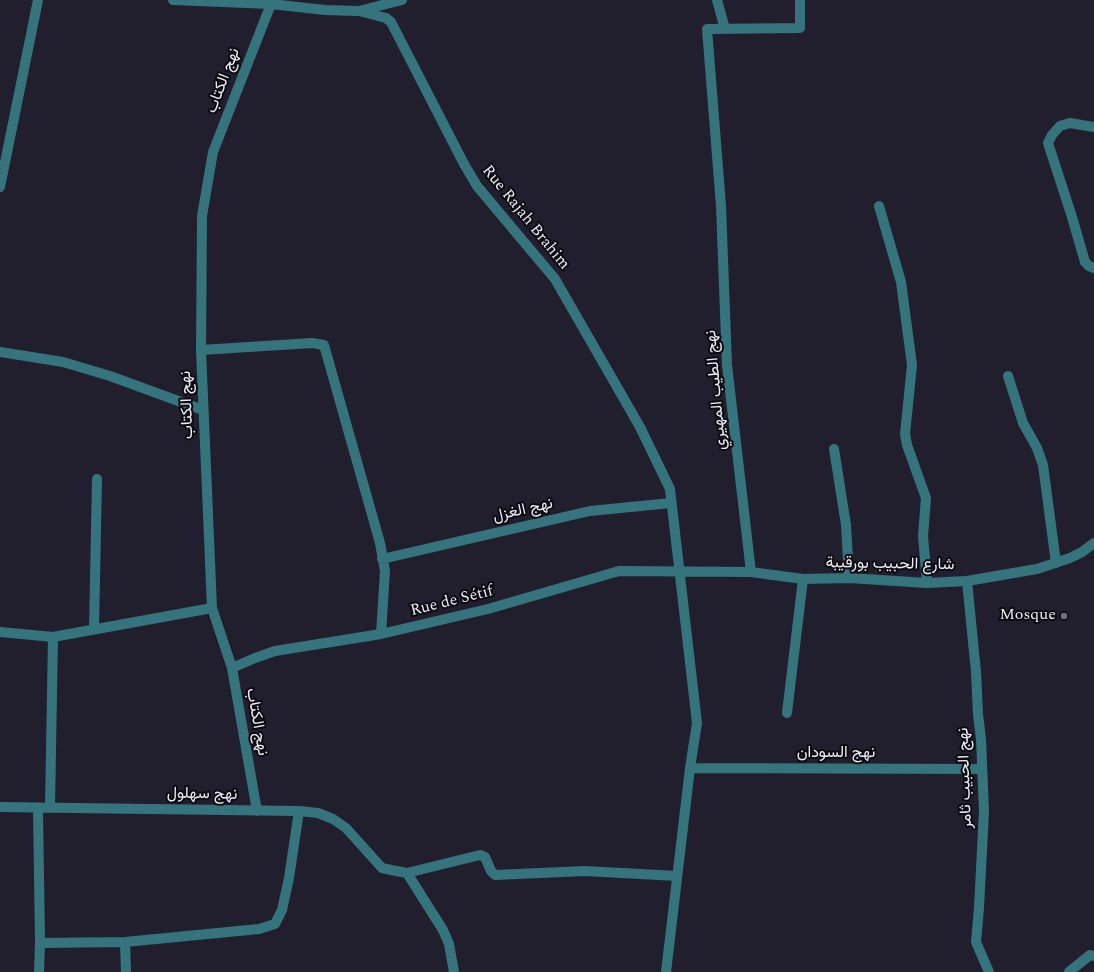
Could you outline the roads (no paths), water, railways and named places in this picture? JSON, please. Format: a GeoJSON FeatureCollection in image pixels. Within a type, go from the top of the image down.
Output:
{"type":"FeatureCollection","features":[{"type":"Feature","properties":{"kind":"street"},"geometry":{"type":"LineString","coordinates":[[0,187],[38,0]]}},
{"type":"Feature","properties":{"kind":"street","name":"Rue Rajah Brahim"},"geometry":{"type":"LineString","coordinates":[[173,0],[271,4],[325,10],[359,11],[386,18],[391,22],[464,164],[477,186],[555,279],[640,427],[670,489],[697,723],[690,768],[666,972]]}},
{"type":"Feature","properties":{"kind":"street"},"geometry":{"type":"LineString","coordinates":[[320,0],[325,10]]}},
{"type":"Feature","properties":{"kind":"street"},"geometry":{"type":"LineString","coordinates":[[359,11],[402,0]]}},
{"type":"Feature","properties":{"kind":"street"},"geometry":{"type":"LineString","coordinates":[[717,0],[725,29],[800,28],[800,0]]}},
{"type":"Feature","properties":{"kind":"street","name":"نهج الكتاب"},"geometry":{"type":"LineString","coordinates":[[258,811],[232,668],[212,608],[201,350],[202,216],[213,152],[271,4]]}},
{"type":"Feature","properties":{"kind":"street","name":"نهج الطيب المهيري"},"geometry":{"type":"LineString","coordinates":[[725,29],[707,29],[721,206],[727,365],[751,572]]}},
{"type":"Feature","properties":{"kind":"street"},"geometry":{"type":"LineString","coordinates":[[1094,127],[1070,123],[1060,126],[1052,135],[1048,143],[1085,262],[1094,268]]}},
{"type":"Feature","properties":{"kind":"street"},"geometry":{"type":"LineString","coordinates":[[879,206],[901,282],[912,365],[905,434],[907,445],[926,498],[923,536],[927,583]]}},
{"type":"Feature","properties":{"kind":"street"},"geometry":{"type":"LineString","coordinates":[[201,350],[312,343],[324,345],[380,543],[385,571],[381,634]]}},
{"type":"Feature","properties":{"kind":"street"},"geometry":{"type":"LineString","coordinates":[[0,352],[63,362],[110,376],[203,410]]}},
{"type":"Feature","properties":{"kind":"street"},"geometry":{"type":"LineString","coordinates":[[1008,376],[1023,423],[1037,448],[1043,465],[1056,563]]}},
{"type":"Feature","properties":{"kind":"street"},"geometry":{"type":"LineString","coordinates":[[834,449],[846,525],[849,578]]}},
{"type":"Feature","properties":{"kind":"street"},"geometry":{"type":"LineString","coordinates":[[94,629],[97,479]]}},
{"type":"Feature","properties":{"kind":"street","name":"نهج الغزل"},"geometry":{"type":"LineString","coordinates":[[382,559],[590,511],[671,503]]}},
{"type":"Feature","properties":{"kind":"street","name":"شارع الحبيب بورقيبة"},"geometry":{"type":"LineString","coordinates":[[680,571],[751,572],[803,579],[849,578],[927,583],[967,581],[1037,569],[1082,552],[1094,543]]}},
{"type":"Feature","properties":{"kind":"street","name":"Rue de Sétif"},"geometry":{"type":"LineString","coordinates":[[232,668],[275,651],[381,634],[488,609],[619,571],[680,571]]}},
{"type":"Feature","properties":{"kind":"street"},"geometry":{"type":"LineString","coordinates":[[787,713],[803,579]]}},
{"type":"Feature","properties":{"kind":"street","name":"نهج الحبيب ثامر"},"geometry":{"type":"LineString","coordinates":[[967,581],[981,739],[984,811],[976,942],[989,972]]}},
{"type":"Feature","properties":{"kind":"street"},"geometry":{"type":"LineString","coordinates":[[0,632],[53,637],[212,608]]}},
{"type":"Feature","properties":{"kind":"street"},"geometry":{"type":"LineString","coordinates":[[50,808],[53,637]]}},
{"type":"Feature","properties":{"kind":"street","name":"نهج السودان"},"geometry":{"type":"LineString","coordinates":[[690,768],[982,769]]}},
{"type":"Feature","properties":{"kind":"street","name":"نهج سهلول"},"geometry":{"type":"LineString","coordinates":[[0,807],[299,811],[318,813],[333,819],[346,828],[382,868],[407,873]]}},
{"type":"Feature","properties":{"kind":"street"},"geometry":{"type":"LineString","coordinates":[[38,808],[40,943],[38,972]]}},
{"type":"Feature","properties":{"kind":"street"},"geometry":{"type":"LineString","coordinates":[[40,943],[125,942],[259,929],[275,924],[282,910],[289,878],[299,811]]}},
{"type":"Feature","properties":{"kind":"street"},"geometry":{"type":"LineString","coordinates":[[454,972],[449,944],[443,930],[407,873],[483,855],[491,871],[495,874],[585,870],[677,876]]}},
{"type":"Feature","properties":{"kind":"street"},"geometry":{"type":"LineString","coordinates":[[125,942],[126,972]]}},
{"type":"Feature","properties":{"kind":"street"},"geometry":{"type":"LineString","coordinates":[[1069,972],[1093,954]]}},
{"type":"Feature","properties":{"kind":"place","name":"Mosque"},"geometry":{"type":"Point","coordinates":[1064,616]}}]}
